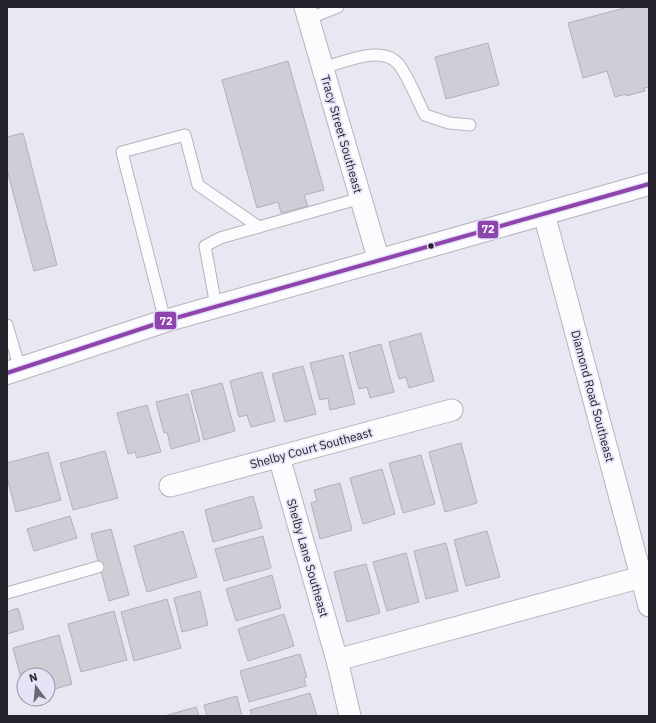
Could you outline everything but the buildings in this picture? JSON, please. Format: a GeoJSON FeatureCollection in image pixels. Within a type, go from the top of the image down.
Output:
{"type":"FeatureCollection","features":[{"type":"Feature","properties":{"kind":"street","name":"Tracy Street Southeast"},"geometry":{"type":"LineString","coordinates":[[306,13],[379,261]]}},
{"type":"Feature","properties":{"kind":"street"},"geometry":{"type":"LineString","coordinates":[[13,371],[165,321],[216,306],[649,184]]}},
{"type":"Feature","properties":{"kind":"street","name":"Diamond Road Southeast"},"geometry":{"type":"LineString","coordinates":[[544,214],[645,577],[649,606]]}},
{"type":"Feature","properties":{"kind":"street","name":"Shelby Court Southeast"},"geometry":{"type":"LineString","coordinates":[[170,486],[452,410]]}},
{"type":"Feature","properties":{"kind":"street","name":"Shelby Lane Southeast"},"geometry":{"type":"LineString","coordinates":[[279,456],[337,660],[350,716]]}},
{"type":"Feature","properties":{"kind":"street"},"geometry":{"type":"LineString","coordinates":[[337,660],[645,577]]}},
{"type":"Feature","properties":{"kind":"lane"},"geometry":{"type":"LineString","coordinates":[[306,13],[338,7]]}},
{"type":"Feature","properties":{"kind":"lane"},"geometry":{"type":"LineString","coordinates":[[323,68],[370,55],[387,56],[400,65],[425,115],[449,124],[470,125]]}},
{"type":"Feature","properties":{"kind":"lane"},"geometry":{"type":"LineString","coordinates":[[165,321],[122,152],[185,135],[198,185],[259,227]]}},
{"type":"Feature","properties":{"kind":"lane"},"geometry":{"type":"LineString","coordinates":[[216,306],[204,246],[220,238],[360,198]]}},
{"type":"Feature","properties":{"kind":"lane"},"geometry":{"type":"LineString","coordinates":[[7,325],[13,371]]}},
{"type":"Feature","properties":{"kind":"lane"},"geometry":{"type":"LineString","coordinates":[[7,593],[98,567]]}},
{"type":"Feature","properties":{"kind":"transit line","name":"72"},"geometry":{"type":"LineString","coordinates":[[7,373],[165,321],[649,184]]}}]}
